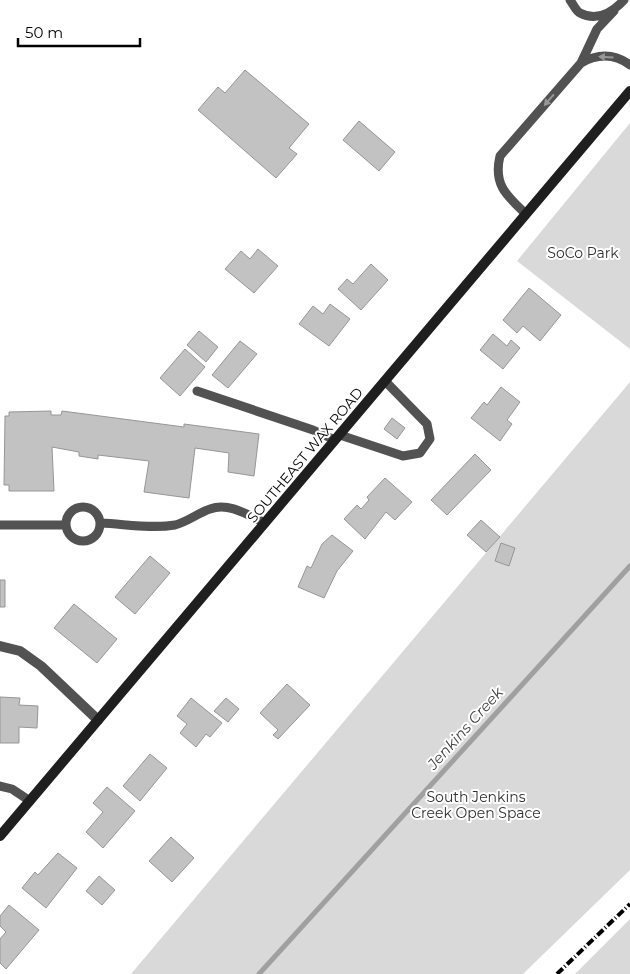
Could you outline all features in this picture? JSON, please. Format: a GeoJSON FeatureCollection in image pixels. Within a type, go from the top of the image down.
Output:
{"type":"FeatureCollection","features":[{"type":"Feature","properties":{"kind":"street","name":"SOUTHEAST WAX ROAD"},"geometry":{"type":"LineString","coordinates":[[0,836],[630,91]]}},
{"type":"Feature","properties":{"kind":"street"},"geometry":{"type":"LineString","coordinates":[[0,646],[20,651],[40,666],[98,720]]}},
{"type":"Feature","properties":{"kind":"lane"},"geometry":{"type":"LineString","coordinates":[[570,0],[579,13],[593,17],[614,11]]}},
{"type":"Feature","properties":{"kind":"lane"},"geometry":{"type":"LineString","coordinates":[[526,214],[504,193],[499,182],[498,166],[500,156],[581,63],[597,29],[624,0]]}},
{"type":"Feature","properties":{"kind":"lane"},"geometry":{"type":"LineString","coordinates":[[581,63],[593,56],[609,56],[623,59],[630,65]]}},
{"type":"Feature","properties":{"kind":"lane"},"geometry":{"type":"LineString","coordinates":[[197,391],[313,430],[403,456],[420,453],[430,439],[427,424],[385,382]]}},
{"type":"Feature","properties":{"kind":"lane"},"geometry":{"type":"LineString","coordinates":[[82,506],[88,507],[97,513],[101,523],[97,534],[87,541],[71,536],[66,525],[68,514],[77,507],[82,506]]}},
{"type":"Feature","properties":{"kind":"lane"},"geometry":{"type":"LineString","coordinates":[[101,523],[157,526],[176,525],[212,508],[225,507],[239,510],[265,523]]}},
{"type":"Feature","properties":{"kind":"lane"},"geometry":{"type":"LineString","coordinates":[[0,525],[66,525]]}},
{"type":"Feature","properties":{"kind":"lane"},"geometry":{"type":"LineString","coordinates":[[0,786],[12,789],[30,800]]}},
{"type":"Feature","properties":{"kind":"green space","name":"SoCo Park"},"geometry":{"type":"Polygon","coordinates":[[[630,123],[630,349],[517,261],[630,123]]]}},
{"type":"Feature","properties":{"kind":"green space","name":"South Jenkins Creek Open Space"},"geometry":{"type":"Polygon","coordinates":[[[630,382],[630,870],[523,974],[131,974],[630,382]]]}},
{"type":"Feature","properties":{"kind":"green space"},"geometry":{"type":"Polygon","coordinates":[[[630,919],[630,974],[575,974],[630,919]]]}},
{"type":"Feature","properties":{"kind":"building"},"geometry":{"type":"Polygon","coordinates":[[[245,70],[309,124],[289,148],[297,154],[276,178],[198,110],[218,87],[225,93],[245,70]]]}},
{"type":"Feature","properties":{"kind":"building"},"geometry":{"type":"Polygon","coordinates":[[[359,121],[395,152],[379,171],[343,140],[359,121]]]}},
{"type":"Feature","properties":{"kind":"building"},"geometry":{"type":"Polygon","coordinates":[[[258,249],[278,266],[254,293],[225,269],[241,251],[250,259],[258,249]]]}},
{"type":"Feature","properties":{"kind":"building"},"geometry":{"type":"Polygon","coordinates":[[[371,264],[388,280],[361,310],[338,289],[347,279],[353,284],[371,264]]]}},
{"type":"Feature","properties":{"kind":"building"},"geometry":{"type":"Polygon","coordinates":[[[529,288],[561,315],[540,341],[523,326],[517,333],[503,320],[529,288]]]}},
{"type":"Feature","properties":{"kind":"building"},"geometry":{"type":"Polygon","coordinates":[[[330,304],[350,319],[329,346],[299,324],[313,306],[323,314],[330,304]]]}},
{"type":"Feature","properties":{"kind":"building"},"geometry":{"type":"Polygon","coordinates":[[[199,331],[218,347],[206,362],[187,345],[199,331]]]}},
{"type":"Feature","properties":{"kind":"building"},"geometry":{"type":"Polygon","coordinates":[[[493,334],[507,346],[511,340],[520,348],[503,369],[480,350],[493,334]]]}},
{"type":"Feature","properties":{"kind":"building"},"geometry":{"type":"Polygon","coordinates":[[[240,341],[257,354],[228,388],[212,375],[240,341]]]}},
{"type":"Feature","properties":{"kind":"building"},"geometry":{"type":"Polygon","coordinates":[[[185,349],[205,367],[180,396],[160,378],[185,349]]]}},
{"type":"Feature","properties":{"kind":"building"},"geometry":{"type":"Polygon","coordinates":[[[501,387],[520,402],[507,420],[512,424],[500,441],[471,418],[484,402],[487,405],[501,387]]]}},
{"type":"Feature","properties":{"kind":"building"},"geometry":{"type":"Polygon","coordinates":[[[51,411],[51,415],[61,415],[62,411],[184,427],[184,424],[259,434],[254,476],[228,472],[229,453],[195,448],[189,498],[144,492],[149,461],[98,455],[98,459],[79,456],[79,452],[52,447],[54,491],[9,491],[9,485],[4,485],[5,416],[9,416],[9,412],[51,411]]]}},
{"type":"Feature","properties":{"kind":"building"},"geometry":{"type":"Polygon","coordinates":[[[392,418],[405,428],[397,439],[384,429],[392,418]]]}},
{"type":"Feature","properties":{"kind":"building"},"geometry":{"type":"Polygon","coordinates":[[[475,454],[491,470],[447,515],[431,500],[475,454]]]}},
{"type":"Feature","properties":{"kind":"building"},"geometry":{"type":"Polygon","coordinates":[[[385,478],[412,502],[395,520],[386,512],[365,539],[344,519],[357,505],[361,509],[369,500],[367,497],[385,478]]]}},
{"type":"Feature","properties":{"kind":"building"},"geometry":{"type":"Polygon","coordinates":[[[481,520],[500,537],[486,552],[467,535],[481,520]]]}},
{"type":"Feature","properties":{"kind":"building"},"geometry":{"type":"Polygon","coordinates":[[[332,535],[353,551],[337,571],[324,598],[298,587],[307,566],[311,568],[322,544],[332,535]]]}},
{"type":"Feature","properties":{"kind":"building"},"geometry":{"type":"Polygon","coordinates":[[[501,543],[515,548],[509,566],[495,561],[501,543]]]}},
{"type":"Feature","properties":{"kind":"building"},"geometry":{"type":"Polygon","coordinates":[[[150,556],[170,573],[135,614],[115,597],[150,556]]]}},
{"type":"Feature","properties":{"kind":"building"},"geometry":{"type":"Polygon","coordinates":[[[0,580],[5,580],[5,607],[0,607],[0,580]]]}},
{"type":"Feature","properties":{"kind":"building"},"geometry":{"type":"Polygon","coordinates":[[[74,604],[117,639],[97,663],[54,628],[74,604]]]}},
{"type":"Feature","properties":{"kind":"building"},"geometry":{"type":"Polygon","coordinates":[[[287,684],[310,705],[278,739],[273,735],[278,730],[260,713],[287,684]]]}},
{"type":"Feature","properties":{"kind":"building"},"geometry":{"type":"Polygon","coordinates":[[[0,697],[20,698],[19,705],[38,706],[37,728],[19,727],[19,743],[0,743],[0,697]]]}},
{"type":"Feature","properties":{"kind":"building"},"geometry":{"type":"Polygon","coordinates":[[[191,698],[222,723],[210,737],[206,734],[196,747],[180,733],[187,724],[177,716],[191,698]]]}},
{"type":"Feature","properties":{"kind":"building"},"geometry":{"type":"Polygon","coordinates":[[[226,698],[239,709],[228,722],[214,711],[226,698]]]}},
{"type":"Feature","properties":{"kind":"building"},"geometry":{"type":"Polygon","coordinates":[[[150,754],[167,768],[140,801],[123,786],[150,754]]]}},
{"type":"Feature","properties":{"kind":"building"},"geometry":{"type":"Polygon","coordinates":[[[107,787],[135,811],[103,848],[86,832],[103,812],[93,803],[107,787]]]}},
{"type":"Feature","properties":{"kind":"building"},"geometry":{"type":"Polygon","coordinates":[[[171,837],[194,858],[172,882],[149,861],[171,837]]]}},
{"type":"Feature","properties":{"kind":"building"},"geometry":{"type":"Polygon","coordinates":[[[58,853],[77,868],[46,908],[22,888],[35,872],[38,875],[58,853]]]}},
{"type":"Feature","properties":{"kind":"building"},"geometry":{"type":"Polygon","coordinates":[[[99,876],[115,890],[102,905],[86,891],[99,876]]]}},
{"type":"Feature","properties":{"kind":"building"},"geometry":{"type":"Polygon","coordinates":[[[9,905],[39,930],[6,969],[0,963],[0,939],[6,932],[0,926],[0,916],[9,905]]]}},
{"type":"Feature","properties":{"kind":"waterway","name":"Jenkins Creek"},"geometry":{"type":"LineString","coordinates":[[259,974],[630,566]]}},
{"type":"Feature","properties":{"kind":"railway"},"geometry":{"type":"LineString","coordinates":[[557,974],[630,904]]}}]}
